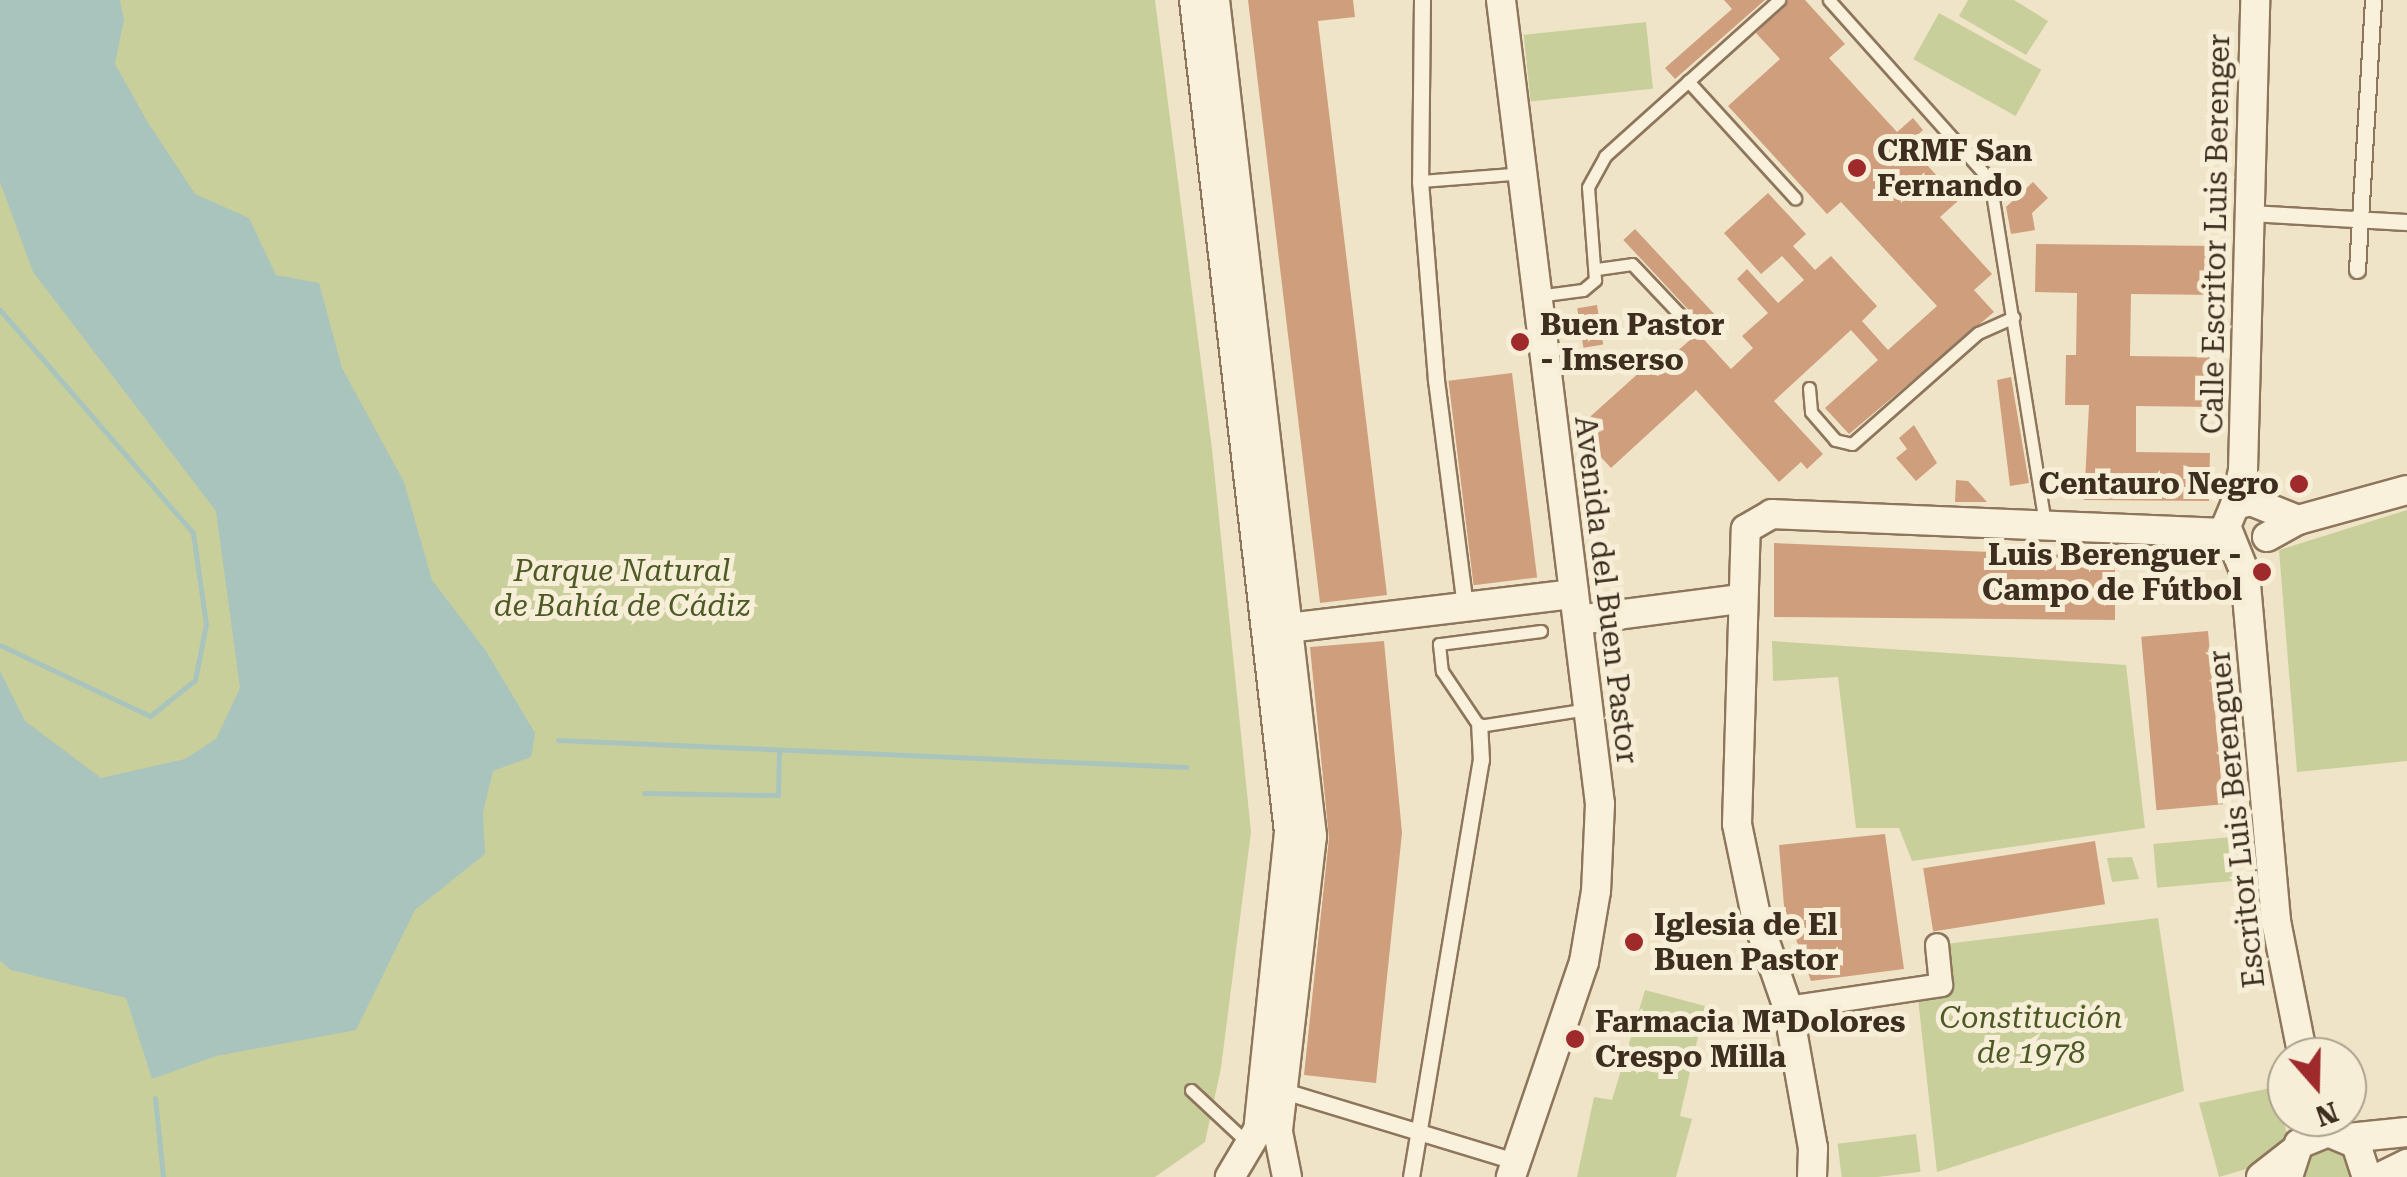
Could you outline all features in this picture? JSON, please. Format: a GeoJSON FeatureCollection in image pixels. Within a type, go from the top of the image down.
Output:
{"type":"FeatureCollection","features":[{"type":"Feature","properties":{"kind":"street"},"geometry":{"type":"LineString","coordinates":[[1194,0],[1289,832],[1258,1130],[1230,1177]]}},
{"type":"Feature","properties":{"kind":"street"},"geometry":{"type":"LineString","coordinates":[[1215,0],[1312,836],[1278,1132],[1286,1177]]}},
{"type":"Feature","properties":{"kind":"street"},"geometry":{"type":"LineString","coordinates":[[1422,0],[1420,181],[1436,380],[1465,607]]}},
{"type":"Feature","properties":{"kind":"street","name":"Avenida del Buen Pastor"},"geometry":{"type":"LineString","coordinates":[[1501,0],[1600,804],[1596,891],[1584,962],[1514,1170]]}},
{"type":"Feature","properties":{"kind":"street","name":"Calle Escritor Luis Berenger"},"geometry":{"type":"LineString","coordinates":[[2241,517],[2255,0]]}},
{"type":"Feature","properties":{"kind":"street"},"geometry":{"type":"LineString","coordinates":[[2356,270],[2373,0]]}},
{"type":"Feature","properties":{"kind":"street"},"geometry":{"type":"LineString","coordinates":[[2249,213],[2407,222]]}},
{"type":"Feature","properties":{"kind":"street"},"geometry":{"type":"LineString","coordinates":[[2241,517],[2247,546],[2298,520],[2407,490]]}},
{"type":"Feature","properties":{"kind":"street"},"geometry":{"type":"LineString","coordinates":[[1812,1177],[1813,1148],[1788,1008],[1756,916],[1737,824],[1741,538],[1762,516],[2186,528],[2241,517],[2298,520]]}},
{"type":"Feature","properties":{"kind":"street","name":"Escritor Luis Berenguer"},"geometry":{"type":"LineString","coordinates":[[2241,517],[2276,921],[2299,1037]]}},
{"type":"Feature","properties":{"kind":"street"},"geometry":{"type":"LineString","coordinates":[[2245,573],[2265,540]]}},
{"type":"Feature","properties":{"kind":"street"},"geometry":{"type":"LineString","coordinates":[[1288,628],[1465,607],[1576,607],[1739,599]]}},
{"type":"Feature","properties":{"kind":"street"},"geometry":{"type":"LineString","coordinates":[[1412,1177],[1480,760],[1479,726]]}},
{"type":"Feature","properties":{"kind":"street"},"geometry":{"type":"LineString","coordinates":[[1788,1008],[1941,986],[1937,945]]}},
{"type":"Feature","properties":{"kind":"street"},"geometry":{"type":"LineString","coordinates":[[1284,1091],[1419,1132],[1514,1170]]}},
{"type":"Feature","properties":{"kind":"street"},"geometry":{"type":"LineString","coordinates":[[2367,1130],[2407,1132]]}},
{"type":"Feature","properties":{"kind":"street"},"geometry":{"type":"LineString","coordinates":[[2346,1137],[2362,1152],[2367,1177]]}},
{"type":"Feature","properties":{"kind":"street"},"geometry":{"type":"LineString","coordinates":[[2261,1177],[2297,1148]]}},
{"type":"Feature","properties":{"kind":"street"},"geometry":{"type":"LineString","coordinates":[[2380,1177],[2407,1164]]}},
{"type":"Feature","properties":{"kind":"lane"},"geometry":{"type":"LineString","coordinates":[[1536,296],[1588,288],[1597,269],[1588,187],[1594,170],[1779,0]]}},
{"type":"Feature","properties":{"kind":"lane"},"geometry":{"type":"LineString","coordinates":[[1829,0],[1990,180],[2045,525]]}},
{"type":"Feature","properties":{"kind":"lane"},"geometry":{"type":"LineString","coordinates":[[1688,81],[1795,198]]}},
{"type":"Feature","properties":{"kind":"lane"},"geometry":{"type":"LineString","coordinates":[[1420,181],[1523,173]]}},
{"type":"Feature","properties":{"kind":"lane"},"geometry":{"type":"LineString","coordinates":[[1597,269],[1632,264],[1682,318]]}},
{"type":"Feature","properties":{"kind":"lane"},"geometry":{"type":"LineString","coordinates":[[1810,388],[1811,412],[1835,440],[1852,444],[1978,332],[2014,316]]}},
{"type":"Feature","properties":{"kind":"lane"},"geometry":{"type":"LineString","coordinates":[[1542,631],[1439,644],[1442,670],[1479,726],[1588,709]]}},
{"type":"Feature","properties":{"kind":"lane"},"geometry":{"type":"LineString","coordinates":[[1192,1090],[1251,1146]]}},
{"type":"Feature","properties":{"kind":"green space","name":"Parque Natural de Bahía de Cádiz"},"geometry":{"type":"Polygon","coordinates":[[[0,0],[1155,0],[1212,449],[1251,832],[1221,1068],[1205,1142],[1155,1177],[0,1177],[0,0]]]}},
{"type":"Feature","properties":{"kind":"green space"},"geometry":{"type":"Polygon","coordinates":[[[1968,0],[2014,0],[2048,21],[2026,55],[1959,16],[1968,0]]]}},
{"type":"Feature","properties":{"kind":"green space"},"geometry":{"type":"Polygon","coordinates":[[[1939,13],[2041,70],[2016,116],[1913,59],[1939,13]]]}},
{"type":"Feature","properties":{"kind":"green space"},"geometry":{"type":"Polygon","coordinates":[[[1646,22],[1653,89],[1531,101],[1524,35],[1646,22]]]}},
{"type":"Feature","properties":{"kind":"green space"},"geometry":{"type":"Polygon","coordinates":[[[2407,510],[2407,761],[2297,772],[2279,550],[2407,510]]]}},
{"type":"Feature","properties":{"kind":"green space"},"geometry":{"type":"Polygon","coordinates":[[[1772,641],[2126,665],[2145,828],[1912,861],[1899,828],[1856,828],[1838,677],[1773,681],[1772,641]]]}},
{"type":"Feature","properties":{"kind":"green space"},"geometry":{"type":"Polygon","coordinates":[[[2232,837],[2236,881],[2157,888],[2153,844],[2232,837]]]}},
{"type":"Feature","properties":{"kind":"green space"},"geometry":{"type":"Polygon","coordinates":[[[2132,857],[2139,879],[2112,882],[2107,858],[2132,857]]]}},
{"type":"Feature","properties":{"kind":"green space","name":"Constitución de 1978"},"geometry":{"type":"Polygon","coordinates":[[[2158,918],[2184,1091],[1937,1172],[1917,989],[1941,985],[1937,945],[2158,918]]]}},
{"type":"Feature","properties":{"kind":"green space"},"geometry":{"type":"Polygon","coordinates":[[[1645,990],[1705,1006],[1680,1116],[1692,1119],[1676,1177],[1577,1177],[1594,1097],[1612,1100],[1645,990]]]}},
{"type":"Feature","properties":{"kind":"green space"},"geometry":{"type":"Polygon","coordinates":[[[2267,1089],[2267,1137],[2284,1137],[2260,1165],[2219,1177],[2199,1103],[2267,1089]]]}},
{"type":"Feature","properties":{"kind":"green space"},"geometry":{"type":"Polygon","coordinates":[[[1916,1134],[1921,1172],[1842,1177],[1838,1144],[1916,1134]]]}},
{"type":"Feature","properties":{"kind":"green space"},"geometry":{"type":"Polygon","coordinates":[[[2329,1145],[2345,1151],[2355,1177],[2301,1177],[2306,1155],[2329,1145]]]}},
{"type":"Feature","properties":{"kind":"water"},"geometry":{"type":"Polygon","coordinates":[[[0,0],[120,0],[124,20],[115,64],[147,121],[195,194],[249,218],[276,275],[319,283],[342,368],[404,482],[432,580],[486,651],[535,733],[531,757],[493,771],[483,812],[485,854],[415,910],[356,1030],[216,1056],[152,1079],[126,998],[11,970],[0,961],[0,671],[25,721],[101,778],[185,759],[216,739],[240,688],[216,511],[33,272],[0,182],[0,0]]]}},
{"type":"Feature","properties":{"kind":"building"},"geometry":{"type":"Polygon","coordinates":[[[1248,0],[1353,0],[1355,17],[1318,21],[1387,595],[1320,603],[1248,0]]]}},
{"type":"Feature","properties":{"kind":"building"},"geometry":{"type":"Polygon","coordinates":[[[1724,0],[1765,0],[1675,79],[1665,68],[1732,9],[1724,0]]]}},
{"type":"Feature","properties":{"kind":"building"},"geometry":{"type":"Polygon","coordinates":[[[1788,0],[1805,0],[1845,44],[1829,58],[1897,132],[1913,118],[1923,130],[1908,144],[1959,200],[1940,217],[1992,274],[1974,290],[1994,312],[1849,434],[1825,408],[1878,360],[1851,330],[1774,401],[1823,454],[1807,469],[1801,462],[1779,482],[1696,390],[1611,468],[1577,431],[1592,415],[1661,353],[1667,360],[1698,333],[1731,369],[1753,348],[1742,336],[1768,313],[1737,279],[1747,269],[1778,303],[1804,280],[1782,256],[1761,274],[1724,233],[1768,193],[1806,234],[1793,246],[1815,270],[1831,256],[1877,306],[1862,321],[1888,350],[1937,306],[1841,202],[1827,214],[1728,106],[1780,59],[1756,33],[1788,0]]]}},
{"type":"Feature","properties":{"kind":"building"},"geometry":{"type":"Polygon","coordinates":[[[2033,182],[2048,198],[2032,213],[2035,230],[2011,234],[2006,207],[2033,182]]]}},
{"type":"Feature","properties":{"kind":"building"},"geometry":{"type":"Polygon","coordinates":[[[1635,229],[1715,315],[1704,326],[1623,240],[1635,229]]]}},
{"type":"Feature","properties":{"kind":"building"},"geometry":{"type":"Polygon","coordinates":[[[2036,244],[2216,246],[2216,295],[2131,294],[2130,356],[2212,357],[2211,407],[2136,406],[2136,452],[2210,453],[2209,501],[2084,500],[2089,405],[2065,405],[2066,355],[2076,355],[2077,293],[2035,292],[2036,244]]]}},
{"type":"Feature","properties":{"kind":"building"},"geometry":{"type":"Polygon","coordinates":[[[1597,305],[1603,345],[1584,348],[1577,308],[1597,305]]]}},
{"type":"Feature","properties":{"kind":"building"},"geometry":{"type":"Polygon","coordinates":[[[1512,373],[1537,577],[1474,585],[1448,381],[1512,373]]]}},
{"type":"Feature","properties":{"kind":"building"},"geometry":{"type":"Polygon","coordinates":[[[2011,377],[2029,483],[2010,486],[1997,380],[2011,377]]]}},
{"type":"Feature","properties":{"kind":"building"},"geometry":{"type":"Polygon","coordinates":[[[1914,425],[1937,463],[1916,481],[1896,458],[1907,449],[1899,438],[1914,425]]]}},
{"type":"Feature","properties":{"kind":"building"},"geometry":{"type":"Polygon","coordinates":[[[1956,480],[1968,481],[1987,502],[1955,502],[1956,480]]]}},
{"type":"Feature","properties":{"kind":"building"},"geometry":{"type":"Polygon","coordinates":[[[1774,543],[2115,557],[2115,620],[1774,617],[1774,543]]]}},
{"type":"Feature","properties":{"kind":"building"},"geometry":{"type":"Polygon","coordinates":[[[2208,631],[2223,804],[2156,810],[2141,637],[2208,631]]]}},
{"type":"Feature","properties":{"kind":"building"},"geometry":{"type":"Polygon","coordinates":[[[1384,641],[1402,833],[1376,1083],[1304,1075],[1329,838],[1310,647],[1384,641]]]}},
{"type":"Feature","properties":{"kind":"building"},"geometry":{"type":"Polygon","coordinates":[[[1885,834],[1904,969],[1811,981],[1784,906],[1779,845],[1885,834]]]}},
{"type":"Feature","properties":{"kind":"building"},"geometry":{"type":"Polygon","coordinates":[[[2095,841],[2105,904],[1933,931],[1923,868],[2095,841]]]}},
{"type":"Feature","properties":{"kind":"waterway"},"geometry":{"type":"LineString","coordinates":[[0,310],[193,533],[206,624],[195,680],[150,716],[0,645]]}},
{"type":"Feature","properties":{"kind":"waterway"},"geometry":{"type":"LineString","coordinates":[[558,740],[1186,767]]}},
{"type":"Feature","properties":{"kind":"waterway"},"geometry":{"type":"LineString","coordinates":[[644,793],[778,795],[779,750]]}},
{"type":"Feature","properties":{"kind":"waterway"},"geometry":{"type":"LineString","coordinates":[[155,1098],[163,1177]]}},
{"type":"Feature","properties":{"kind":"place","name":"CRMF San Fernando"},"geometry":{"type":"Point","coordinates":[1857,168]}},
{"type":"Feature","properties":{"kind":"place","name":"Buen Pastor - Imserso"},"geometry":{"type":"Point","coordinates":[1520,342]}},
{"type":"Feature","properties":{"kind":"place","name":"Centauro Negro"},"geometry":{"type":"Point","coordinates":[2299,484]}},
{"type":"Feature","properties":{"kind":"place","name":"Luis Berenguer - Campo de Fútbol"},"geometry":{"type":"Point","coordinates":[2262,572]}},
{"type":"Feature","properties":{"kind":"place","name":"Iglesia de El Buen Pastor"},"geometry":{"type":"Point","coordinates":[1634,942]}},
{"type":"Feature","properties":{"kind":"place","name":"Farmacia MªDolores Crespo Milla"},"geometry":{"type":"Point","coordinates":[1575,1039]}}]}
